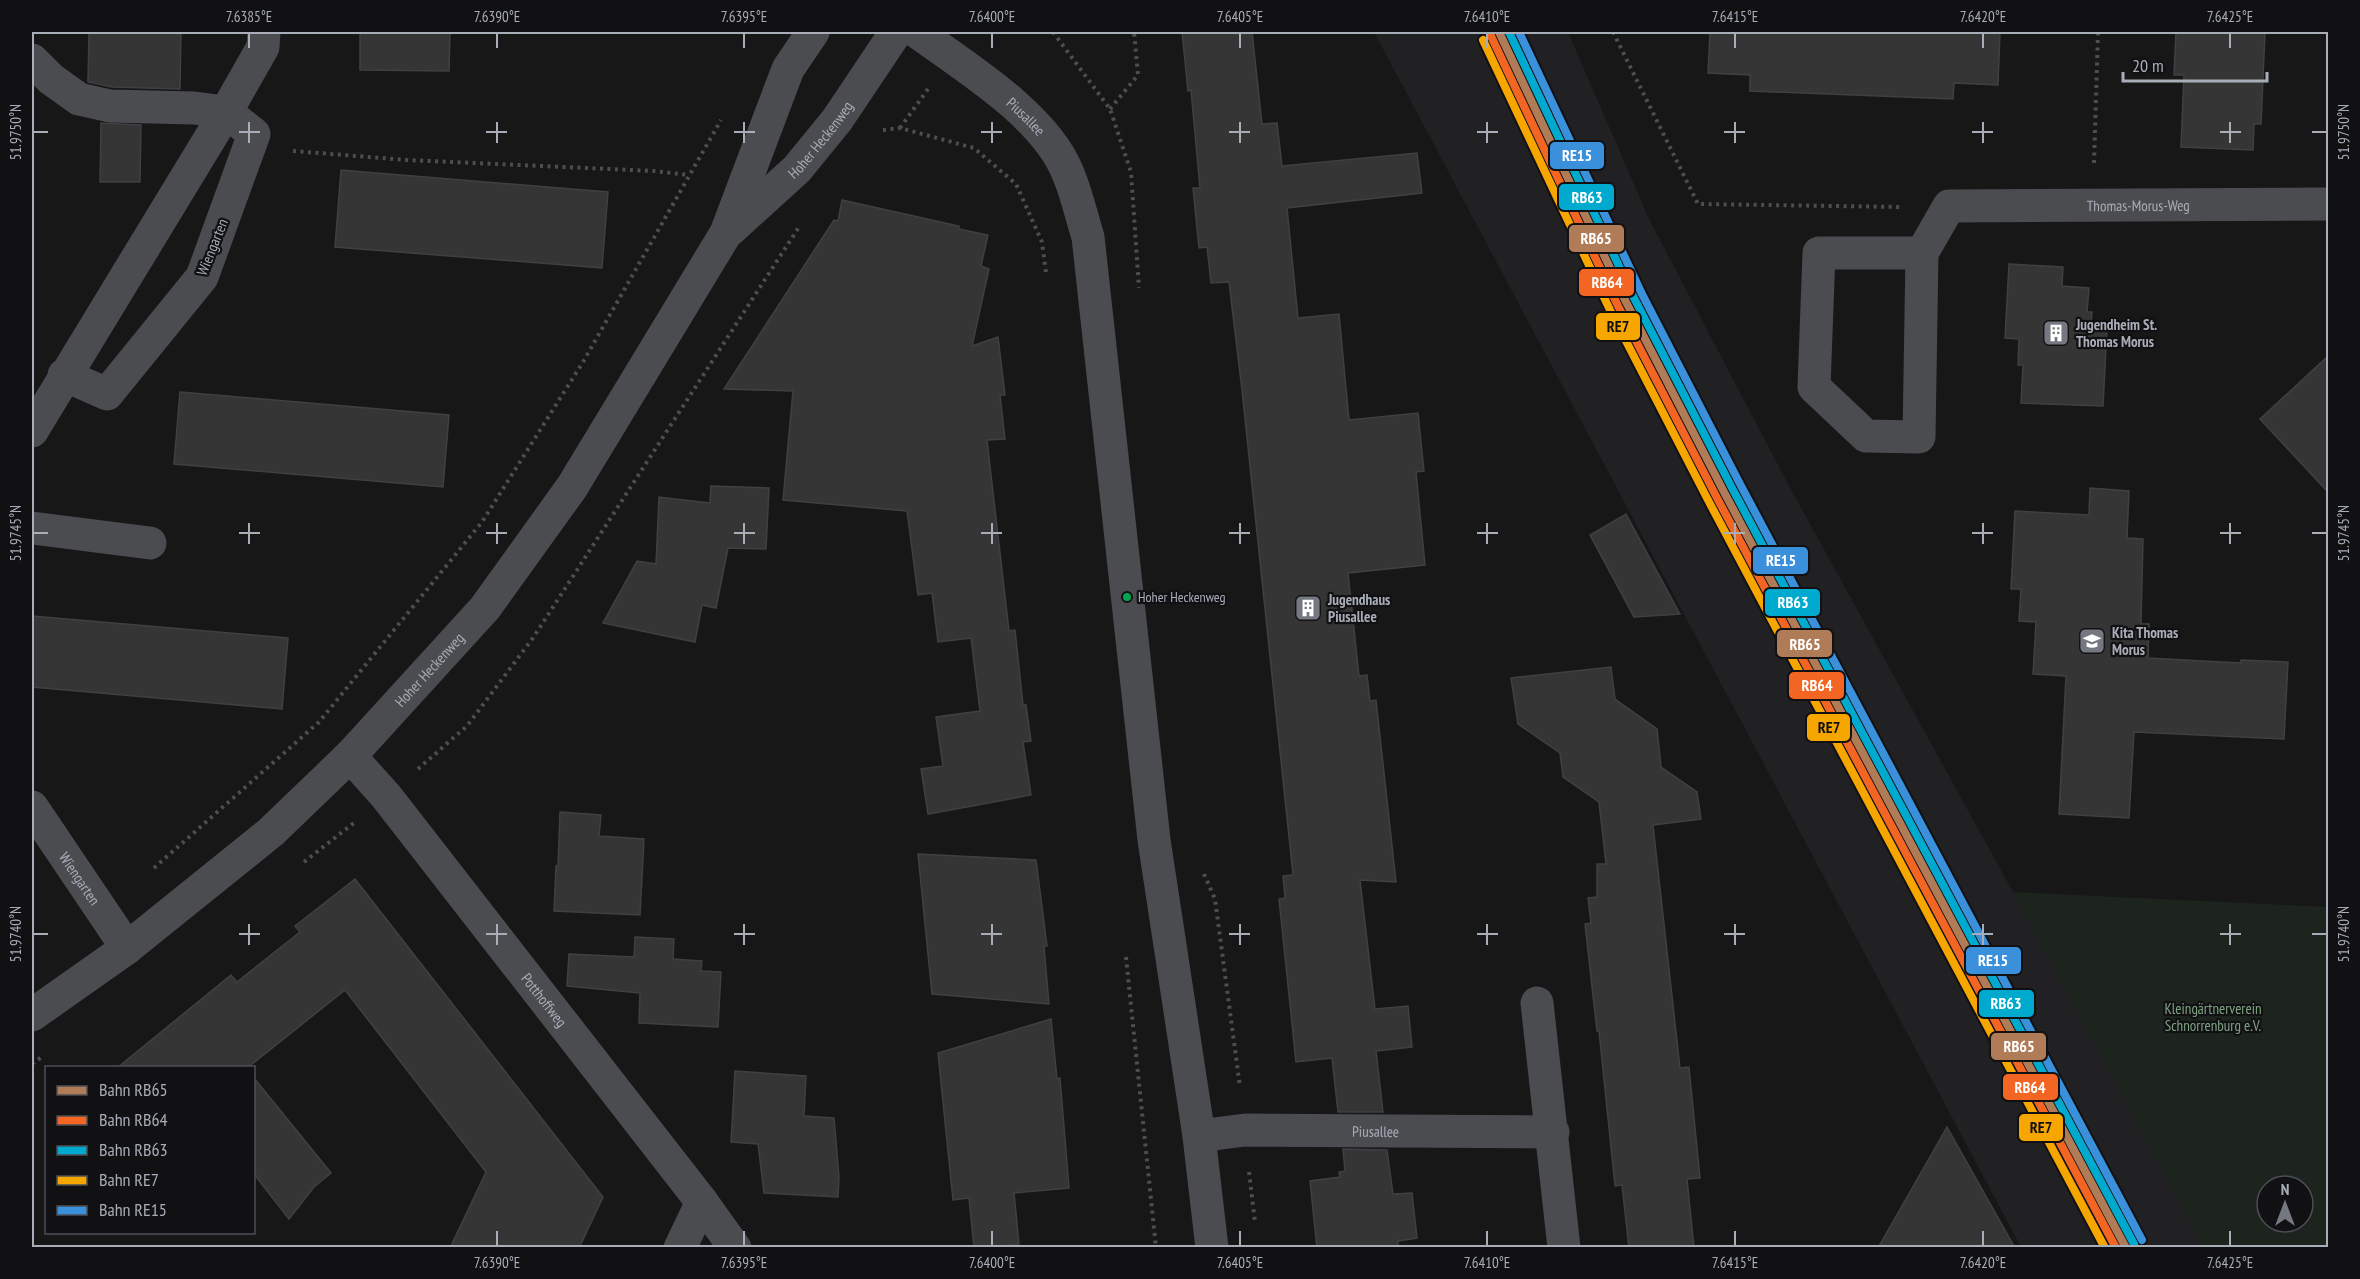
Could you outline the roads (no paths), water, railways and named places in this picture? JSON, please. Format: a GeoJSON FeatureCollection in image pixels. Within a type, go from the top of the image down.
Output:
{"type":"FeatureCollection","features":[{"type":"Feature","properties":{"kind":"street"},"geometry":{"type":"LineString","coordinates":[[32,430],[226,112],[263,47],[264,32]]}},
{"type":"Feature","properties":{"kind":"street","name":"Hoher Heckenweg"},"geometry":{"type":"LineString","coordinates":[[32,1015],[127,948],[271,832],[350,756],[492,599],[572,487],[726,233],[788,69],[813,32]]}},
{"type":"Feature","properties":{"kind":"street","name":"Hoher Heckenweg"},"geometry":{"type":"LineString","coordinates":[[726,233],[797,169],[837,120],[896,32]]}},
{"type":"Feature","properties":{"kind":"street","name":"Piusallee"},"geometry":{"type":"LineString","coordinates":[[917,32],[995,87],[1049,140],[1067,170],[1088,237],[1154,840],[1199,1136],[1212,1248]]}},
{"type":"Feature","properties":{"kind":"street"},"geometry":{"type":"LineString","coordinates":[[32,60],[51,79],[79,99],[110,106],[194,108],[226,112]]}},
{"type":"Feature","properties":{"kind":"street","name":"Wiengarten"},"geometry":{"type":"LineString","coordinates":[[64,375],[107,394],[202,277],[255,134],[226,112]]}},
{"type":"Feature","properties":{"kind":"street","name":"Thomas-Morus-Weg"},"geometry":{"type":"LineString","coordinates":[[1922,254],[1949,206],[2328,204]]}},
{"type":"Feature","properties":{"kind":"street"},"geometry":{"type":"LineString","coordinates":[[1819,253],[1922,254],[1919,437],[1866,436],[1814,387],[1819,253]]}},
{"type":"Feature","properties":{"kind":"street"},"geometry":{"type":"LineString","coordinates":[[32,528],[150,543]]}},
{"type":"Feature","properties":{"kind":"street","name":"Potthoffweg"},"geometry":{"type":"LineString","coordinates":[[350,756],[386,796],[702,1202],[735,1248]]}},
{"type":"Feature","properties":{"kind":"street","name":"Wiengarten"},"geometry":{"type":"LineString","coordinates":[[32,807],[127,948]]}},
{"type":"Feature","properties":{"kind":"street"},"geometry":{"type":"LineString","coordinates":[[1537,1003],[1564,1248]]}},
{"type":"Feature","properties":{"kind":"street","name":"Piusallee"},"geometry":{"type":"LineString","coordinates":[[1199,1136],[1245,1130],[1553,1132]]}},
{"type":"Feature","properties":{"kind":"street"},"geometry":{"type":"LineString","coordinates":[[680,1248],[702,1202]]}},
{"type":"Feature","properties":{"kind":"rail line","name":"RB65"},"geometry":{"type":"LineString","coordinates":[[1499,32],[1626,302],[1724,492],[2126,1248]]}},
{"type":"Feature","properties":{"kind":"rail line","name":"RB63"},"geometry":{"type":"LineString","coordinates":[[1509,32],[1634,298],[1732,488],[2134,1244]]}},
{"type":"Feature","properties":{"kind":"rail line","name":"RE15"},"geometry":{"type":"LineString","coordinates":[[1519,32],[1642,294],[1740,484],[2142,1240]]}},
{"type":"Feature","properties":{"kind":"rail line","name":"RB64"},"geometry":{"type":"LineString","coordinates":[[1491,36],[1618,306],[1716,496],[2116,1248]]}},
{"type":"Feature","properties":{"kind":"rail line","name":"RE7"},"geometry":{"type":"LineString","coordinates":[[1483,40],[1610,310],[1708,500],[2105,1248]]}},
{"type":"Feature","properties":{"kind":"place","name":"Jugendheim St. Thomas Morus"},"geometry":{"type":"Point","coordinates":[2056,333]}},
{"type":"Feature","properties":{"kind":"place","name":"Hoher Heckenweg"},"geometry":{"type":"Point","coordinates":[1127,597]}},
{"type":"Feature","properties":{"kind":"place","name":"Jugendhaus Piusallee"},"geometry":{"type":"Point","coordinates":[1308,608]}},
{"type":"Feature","properties":{"kind":"place","name":"Kita Thomas Morus"},"geometry":{"type":"Point","coordinates":[2092,641]}},
{"type":"Feature","properties":{"kind":"park label","name":"Kleingärtnerverein Schnorrenburg e.V."},"geometry":{"type":"Point","coordinates":[2213,1016]}}]}
